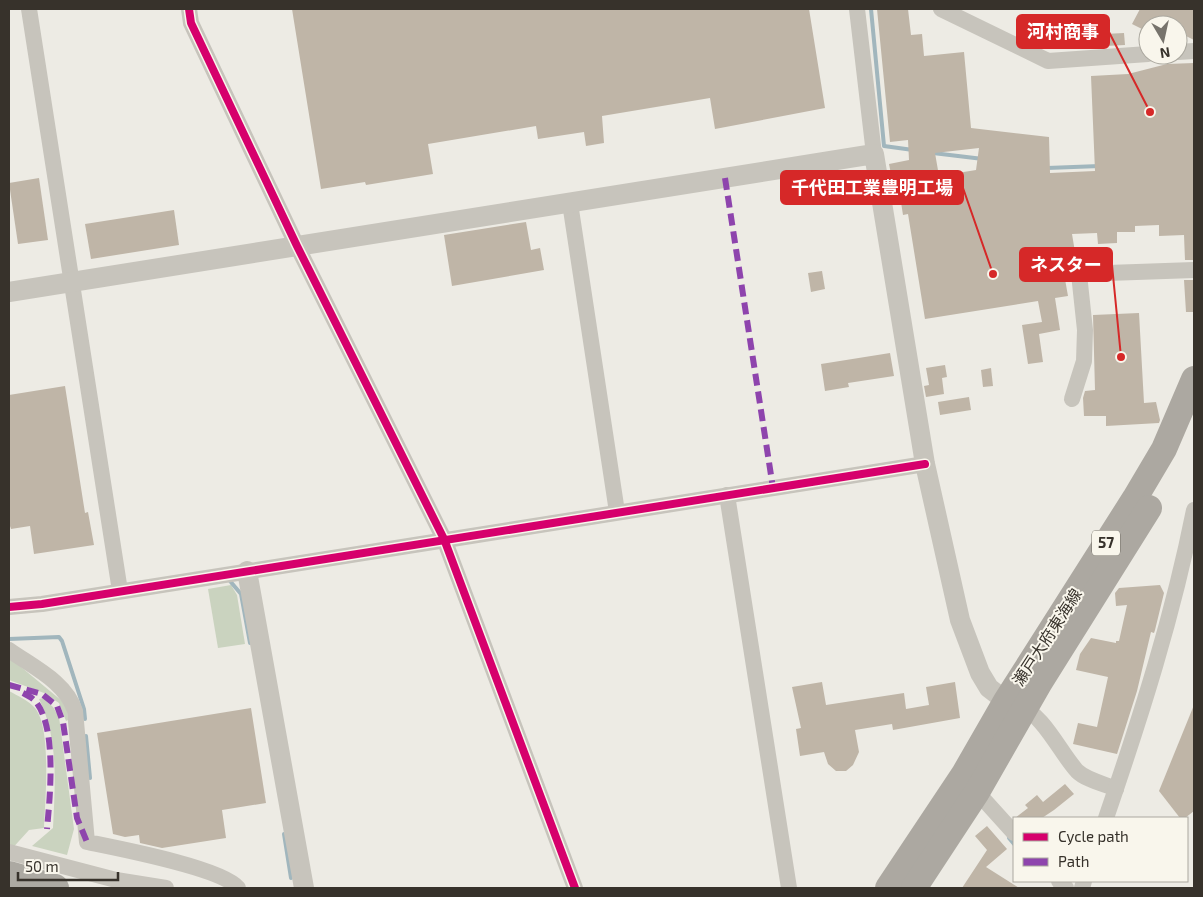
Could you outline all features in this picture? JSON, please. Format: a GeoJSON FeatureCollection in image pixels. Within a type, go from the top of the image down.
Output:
{"type":"FeatureCollection","features":[{"type":"Feature","properties":{"kind":"highway"},"geometry":{"type":"LineString","coordinates":[[17,866],[55,888]]}},
{"type":"Feature","properties":{"kind":"main road","name":"瀬戸大府東海線"},"geometry":{"type":"LineString","coordinates":[[914,888],[976,792],[1015,704],[1160,457],[1194,379]]}},
{"type":"Feature","properties":{"kind":"main road","name":"瀬戸大府東海線"},"geometry":{"type":"LineString","coordinates":[[888,888],[964,774],[1015,704],[1171,471],[1194,423]]}},
{"type":"Feature","properties":{"kind":"street"},"geometry":{"type":"LineString","coordinates":[[29,9],[120,591]]}},
{"type":"Feature","properties":{"kind":"street"},"geometry":{"type":"LineString","coordinates":[[189,9],[191,22],[298,246],[444,539],[575,888]]}},
{"type":"Feature","properties":{"kind":"street"},"geometry":{"type":"LineString","coordinates":[[857,9],[874,154],[925,464],[966,636],[980,673],[990,688],[1042,725],[1079,773],[1116,789]]}},
{"type":"Feature","properties":{"kind":"street"},"geometry":{"type":"LineString","coordinates":[[941,9],[1048,61],[1138,55]]}},
{"type":"Feature","properties":{"kind":"street"},"geometry":{"type":"LineString","coordinates":[[9,292],[874,154]]}},
{"type":"Feature","properties":{"kind":"street"},"geometry":{"type":"LineString","coordinates":[[570,202],[617,512]]}},
{"type":"Feature","properties":{"kind":"street"},"geometry":{"type":"LineString","coordinates":[[1072,399],[1084,362],[1085,330],[1079,274],[1194,270]]}},
{"type":"Feature","properties":{"kind":"street"},"geometry":{"type":"LineString","coordinates":[[9,607],[925,464]]}},
{"type":"Feature","properties":{"kind":"street"},"geometry":{"type":"LineString","coordinates":[[727,495],[789,888]]}},
{"type":"Feature","properties":{"kind":"street"},"geometry":{"type":"LineString","coordinates":[[1106,817],[1187,585],[1194,510]]}},
{"type":"Feature","properties":{"kind":"street"},"geometry":{"type":"LineString","coordinates":[[247,571],[304,888]]}},
{"type":"Feature","properties":{"kind":"street"},"geometry":{"type":"LineString","coordinates":[[9,650],[62,687],[71,698],[75,711],[87,842],[153,856],[210,873],[219,876],[238,888]]}},
{"type":"Feature","properties":{"kind":"street"},"geometry":{"type":"LineString","coordinates":[[976,792],[1013,832]]}},
{"type":"Feature","properties":{"kind":"street"},"geometry":{"type":"LineString","coordinates":[[9,852],[17,866],[166,888]]}},
{"type":"Feature","properties":{"kind":"green space"},"geometry":{"type":"Polygon","coordinates":[[[231,585],[237,595],[245,644],[218,648],[208,589],[231,585]]]}},
{"type":"Feature","properties":{"kind":"green space"},"geometry":{"type":"Polygon","coordinates":[[[9,657],[62,701],[67,710],[68,720],[66,721],[59,703],[44,693],[9,680],[9,657]]]}},
{"type":"Feature","properties":{"kind":"green space"},"geometry":{"type":"Polygon","coordinates":[[[9,691],[32,705],[40,718],[46,748],[46,784],[44,828],[29,830],[9,852],[9,691]]]}},
{"type":"Feature","properties":{"kind":"green space"},"geometry":{"type":"Polygon","coordinates":[[[43,698],[53,707],[59,717],[74,829],[67,855],[32,846],[53,828],[53,746],[50,730],[39,699],[43,698]]]}},
{"type":"Feature","properties":{"kind":"building"},"geometry":{"type":"Polygon","coordinates":[[[292,9],[809,9],[825,108],[715,129],[710,98],[602,116],[604,143],[586,146],[584,132],[538,139],[536,126],[428,144],[433,174],[366,185],[365,182],[321,189],[292,9]]]}},
{"type":"Feature","properties":{"kind":"building"},"geometry":{"type":"Polygon","coordinates":[[[877,9],[908,9],[911,35],[922,34],[924,56],[964,52],[971,128],[1049,137],[1050,173],[1095,171],[1091,76],[1128,74],[1163,65],[1188,65],[1188,63],[1194,63],[1194,260],[1185,260],[1184,235],[1159,236],[1159,225],[1135,226],[1135,232],[1117,232],[1117,243],[1098,244],[1097,233],[1072,234],[1077,264],[1063,268],[1068,296],[1055,298],[1060,330],[1039,334],[1043,362],[1028,364],[1022,325],[1042,322],[1038,301],[925,319],[908,214],[903,215],[898,183],[893,184],[889,164],[909,160],[908,140],[890,142],[877,9]],[[979,148],[935,153],[939,176],[976,170],[979,148]]]}},
{"type":"Feature","properties":{"kind":"building"},"geometry":{"type":"Polygon","coordinates":[[[1140,9],[1194,9],[1194,40],[1188,37],[1188,15],[1138,15],[1138,27],[1132,24],[1140,9]]]}},
{"type":"Feature","properties":{"kind":"building"},"geometry":{"type":"Polygon","coordinates":[[[1124,33],[1125,45],[1086,47],[1085,35],[1124,33]]]}},
{"type":"Feature","properties":{"kind":"building"},"geometry":{"type":"Polygon","coordinates":[[[39,178],[48,240],[18,244],[9,183],[39,178]]]}},
{"type":"Feature","properties":{"kind":"building"},"geometry":{"type":"Polygon","coordinates":[[[174,210],[179,245],[91,259],[85,224],[174,210]]]}},
{"type":"Feature","properties":{"kind":"building"},"geometry":{"type":"Polygon","coordinates":[[[526,222],[531,250],[540,248],[544,270],[452,286],[444,235],[526,222]]]}},
{"type":"Feature","properties":{"kind":"building"},"geometry":{"type":"Polygon","coordinates":[[[822,271],[825,289],[811,292],[808,273],[822,271]]]}},
{"type":"Feature","properties":{"kind":"building"},"geometry":{"type":"Polygon","coordinates":[[[1184,280],[1194,280],[1194,312],[1186,312],[1184,280]]]}},
{"type":"Feature","properties":{"kind":"building"},"geometry":{"type":"Polygon","coordinates":[[[1139,313],[1144,403],[1156,402],[1160,420],[1159,423],[1106,426],[1106,416],[1084,416],[1083,398],[1085,391],[1095,390],[1093,315],[1139,313]]]}},
{"type":"Feature","properties":{"kind":"building"},"geometry":{"type":"Polygon","coordinates":[[[890,353],[894,376],[848,383],[849,387],[825,391],[821,364],[890,353]]]}},
{"type":"Feature","properties":{"kind":"building"},"geometry":{"type":"Polygon","coordinates":[[[945,365],[947,377],[942,378],[944,394],[926,397],[924,386],[929,385],[926,368],[945,365]]]}},
{"type":"Feature","properties":{"kind":"building"},"geometry":{"type":"Polygon","coordinates":[[[991,368],[993,386],[983,387],[981,370],[991,368]]]}},
{"type":"Feature","properties":{"kind":"building"},"geometry":{"type":"Polygon","coordinates":[[[65,386],[85,513],[88,512],[94,545],[34,554],[30,526],[11,529],[9,523],[9,395],[65,386]]]}},
{"type":"Feature","properties":{"kind":"building"},"geometry":{"type":"Polygon","coordinates":[[[969,397],[971,410],[940,415],[938,402],[969,397]]]}},
{"type":"Feature","properties":{"kind":"building"},"geometry":{"type":"Polygon","coordinates":[[[1160,585],[1164,593],[1155,630],[1154,633],[1151,632],[1137,691],[1117,754],[1073,744],[1078,723],[1097,727],[1108,677],[1076,670],[1080,654],[1091,638],[1116,643],[1116,641],[1119,641],[1127,605],[1116,606],[1115,593],[1119,588],[1160,585]]]}},
{"type":"Feature","properties":{"kind":"building"},"geometry":{"type":"Polygon","coordinates":[[[822,682],[826,705],[904,693],[906,709],[929,705],[926,687],[955,682],[960,718],[893,730],[892,724],[855,730],[859,752],[853,765],[846,771],[836,771],[828,764],[824,752],[800,756],[796,729],[801,728],[792,687],[822,682]]]}},
{"type":"Feature","properties":{"kind":"building"},"geometry":{"type":"Polygon","coordinates":[[[1194,705],[1194,811],[1186,817],[1179,817],[1159,791],[1194,705]]]}},
{"type":"Feature","properties":{"kind":"building"},"geometry":{"type":"Polygon","coordinates":[[[251,708],[266,803],[222,810],[226,838],[162,848],[140,843],[139,835],[125,837],[113,834],[97,733],[251,708]]]}},
{"type":"Feature","properties":{"kind":"building"},"geometry":{"type":"Polygon","coordinates":[[[1065,784],[1074,794],[1044,817],[1016,817],[1028,808],[1025,805],[1037,795],[1043,802],[1065,784]]]}},
{"type":"Feature","properties":{"kind":"building"},"geometry":{"type":"Polygon","coordinates":[[[987,826],[1007,849],[986,867],[1019,888],[962,888],[987,850],[975,836],[987,826]]]}},
{"type":"Feature","properties":{"kind":"waterway"},"geometry":{"type":"LineString","coordinates":[[871,9],[884,146],[913,150]]}},
{"type":"Feature","properties":{"kind":"waterway"},"geometry":{"type":"LineString","coordinates":[[933,153],[983,159]]}},
{"type":"Feature","properties":{"kind":"waterway"},"geometry":{"type":"LineString","coordinates":[[1047,168],[1100,166]]}},
{"type":"Feature","properties":{"kind":"waterway"},"geometry":{"type":"LineString","coordinates":[[230,581],[241,594],[250,643]]}},
{"type":"Feature","properties":{"kind":"waterway"},"geometry":{"type":"LineString","coordinates":[[9,639],[59,637],[62,641],[84,709],[85,719]]}},
{"type":"Feature","properties":{"kind":"waterway"},"geometry":{"type":"LineString","coordinates":[[86,736],[90,778]]}},
{"type":"Feature","properties":{"kind":"waterway"},"geometry":{"type":"LineString","coordinates":[[284,834],[291,878]]}},
{"type":"Feature","properties":{"kind":"waterway"},"geometry":{"type":"LineString","coordinates":[[1009,838],[1013,843]]}},
{"type":"Feature","properties":{"kind":"marked path"},"geometry":{"type":"LineString","coordinates":[[725,178],[773,488]]}},
{"type":"Feature","properties":{"kind":"marked path"},"geometry":{"type":"LineString","coordinates":[[9,685],[42,694],[57,706],[63,722],[77,818],[87,842]]}},
{"type":"Feature","properties":{"kind":"marked path"},"geometry":{"type":"LineString","coordinates":[[23,693],[36,702],[43,714],[50,745],[50,799],[47,829]]}},
{"type":"Feature","properties":{"kind":"cycle path"},"geometry":{"type":"LineString","coordinates":[[189,9],[191,23],[297,246],[444,539],[575,888]]}},
{"type":"Feature","properties":{"kind":"cycle path"},"geometry":{"type":"LineString","coordinates":[[9,607],[42,604],[925,464]]}},
{"type":"Feature","properties":{"kind":"place","name":"河村商事"},"geometry":{"type":"Point","coordinates":[1150,112]}},
{"type":"Feature","properties":{"kind":"place","name":"千代田工業豊明工場"},"geometry":{"type":"Point","coordinates":[993,274]}},
{"type":"Feature","properties":{"kind":"place","name":"ネスター"},"geometry":{"type":"Point","coordinates":[1121,357]}}]}
